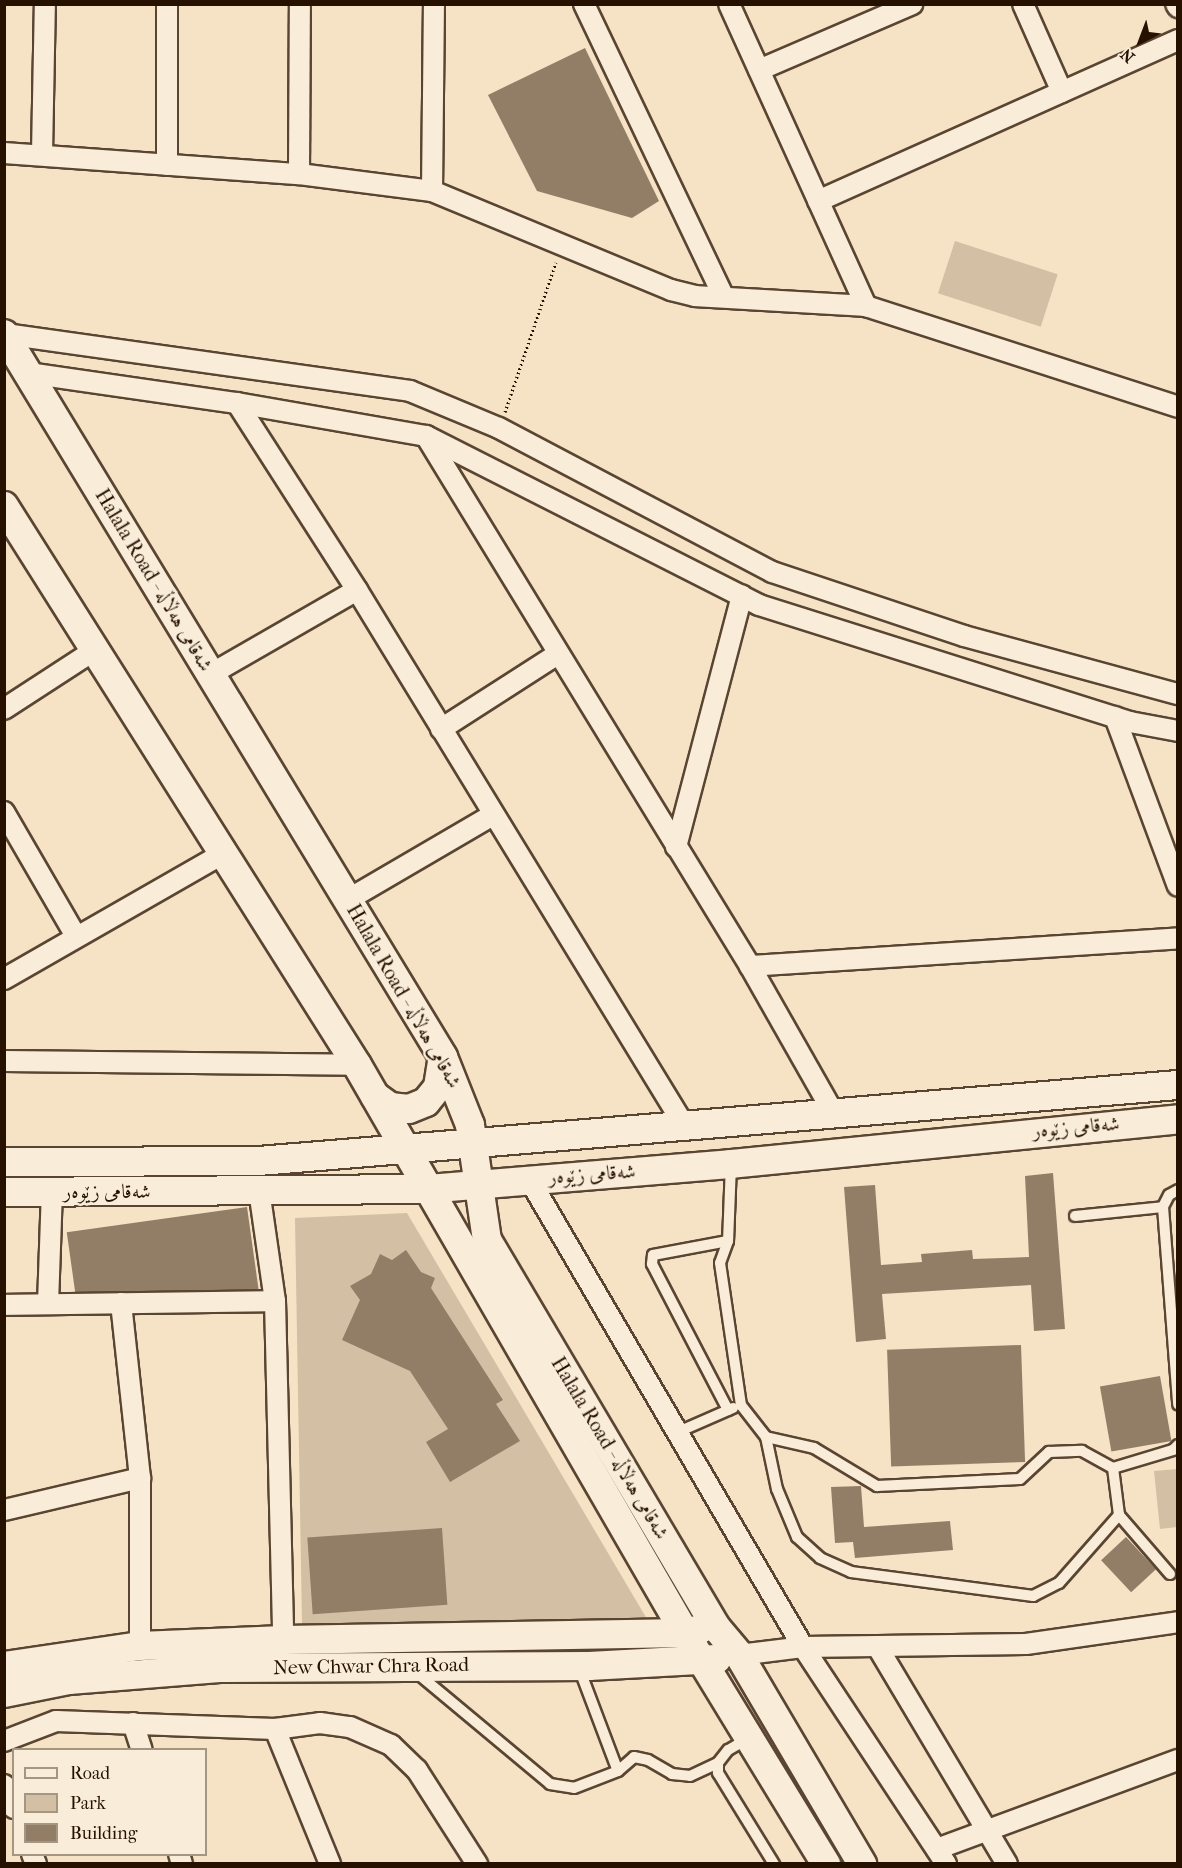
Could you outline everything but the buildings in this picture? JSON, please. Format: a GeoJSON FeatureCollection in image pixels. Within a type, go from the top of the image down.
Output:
{"type":"FeatureCollection","features":[{"type":"Feature","properties":{"kind":"street"},"geometry":{"type":"LineString","coordinates":[[42,154],[45,4]]}},
{"type":"Feature","properties":{"kind":"street"},"geometry":{"type":"LineString","coordinates":[[167,4],[167,165]]}},
{"type":"Feature","properties":{"kind":"street"},"geometry":{"type":"LineString","coordinates":[[299,174],[300,4]]}},
{"type":"Feature","properties":{"kind":"street"},"geometry":{"type":"LineString","coordinates":[[432,191],[434,4]]}},
{"type":"Feature","properties":{"kind":"street"},"geometry":{"type":"LineString","coordinates":[[584,4],[723,296]]}},
{"type":"Feature","properties":{"kind":"street"},"geometry":{"type":"LineString","coordinates":[[729,4],[866,306]]}},
{"type":"Feature","properties":{"kind":"street"},"geometry":{"type":"LineString","coordinates":[[759,70],[878,11],[912,4]]}},
{"type":"Feature","properties":{"kind":"street"},"geometry":{"type":"LineString","coordinates":[[1023,4],[1062,92]]}},
{"type":"Feature","properties":{"kind":"street"},"geometry":{"type":"LineString","coordinates":[[818,201],[1178,40]]}},
{"type":"Feature","properties":{"kind":"street"},"geometry":{"type":"LineString","coordinates":[[4,153],[299,174],[432,191],[671,290],[695,296],[866,306],[1178,407]]}},
{"type":"Feature","properties":{"kind":"street"},"geometry":{"type":"LineString","coordinates":[[4,334],[386,387],[454,406],[772,572],[964,636],[1178,694]]}},
{"type":"Feature","properties":{"kind":"street","name":"Halala Road - شەقامی هەڵاڵە"},"geometry":{"type":"LineString","coordinates":[[4,334],[444,1057],[465,1106],[475,1144],[477,1185],[487,1240],[715,1626],[739,1655],[862,1863]]}},
{"type":"Feature","properties":{"kind":"street"},"geometry":{"type":"LineString","coordinates":[[28,373],[237,403],[426,436],[759,605],[1115,717],[1178,731]]}},
{"type":"Feature","properties":{"kind":"street"},"geometry":{"type":"LineString","coordinates":[[237,403],[357,590],[684,1125]]}},
{"type":"Feature","properties":{"kind":"street"},"geometry":{"type":"LineString","coordinates":[[426,436],[750,966],[832,1112]]}},
{"type":"Feature","properties":{"kind":"street","name":"Halala Road - شەقامی هەڵاڵە"},"geometry":{"type":"LineString","coordinates":[[4,506],[357,1065],[685,1633],[826,1863]]}},
{"type":"Feature","properties":{"kind":"street"},"geometry":{"type":"LineString","coordinates":[[211,674],[357,590]]}},
{"type":"Feature","properties":{"kind":"street"},"geometry":{"type":"LineString","coordinates":[[676,847],[742,596]]}},
{"type":"Feature","properties":{"kind":"street"},"geometry":{"type":"LineString","coordinates":[[952,666],[964,636]]}},
{"type":"Feature","properties":{"kind":"street"},"geometry":{"type":"LineString","coordinates":[[4,709],[95,650]]}},
{"type":"Feature","properties":{"kind":"street"},"geometry":{"type":"LineString","coordinates":[[441,729],[558,654]]}},
{"type":"Feature","properties":{"kind":"street"},"geometry":{"type":"LineString","coordinates":[[1115,717],[1178,886]]}},
{"type":"Feature","properties":{"kind":"street"},"geometry":{"type":"LineString","coordinates":[[4,812],[76,936]]}},
{"type":"Feature","properties":{"kind":"street"},"geometry":{"type":"LineString","coordinates":[[348,898],[494,815]]}},
{"type":"Feature","properties":{"kind":"street"},"geometry":{"type":"LineString","coordinates":[[4,979],[224,853]]}},
{"type":"Feature","properties":{"kind":"street"},"geometry":{"type":"LineString","coordinates":[[750,966],[1178,938]]}},
{"type":"Feature","properties":{"kind":"street"},"geometry":{"type":"LineString","coordinates":[[375,1096],[390,1107],[409,1109],[426,1102],[438,1087],[444,1057]]}},
{"type":"Feature","properties":{"kind":"street"},"geometry":{"type":"LineString","coordinates":[[4,1060],[357,1065]]}},
{"type":"Feature","properties":{"kind":"street","name":"شەقامی زێوەر"},"geometry":{"type":"LineString","coordinates":[[4,1162],[259,1161],[1178,1085]]}},
{"type":"Feature","properties":{"kind":"street","name":"شەقامی زێوەر"},"geometry":{"type":"LineString","coordinates":[[4,1192],[427,1189],[731,1164],[1178,1119]]}},
{"type":"Feature","properties":{"kind":"street"},"geometry":{"type":"LineString","coordinates":[[529,1179],[803,1647],[941,1856],[987,1830],[1178,1760]]}},
{"type":"Feature","properties":{"kind":"street"},"geometry":{"type":"LineString","coordinates":[[259,1190],[275,1301],[283,1640]]}},
{"type":"Feature","properties":{"kind":"street"},"geometry":{"type":"LineString","coordinates":[[48,1304],[52,1192]]}},
{"type":"Feature","properties":{"kind":"street"},"geometry":{"type":"LineString","coordinates":[[4,1305],[275,1301]]}},
{"type":"Feature","properties":{"kind":"street"},"geometry":{"type":"LineString","coordinates":[[121,1303],[140,1478],[140,1646]]}},
{"type":"Feature","properties":{"kind":"street"},"geometry":{"type":"LineString","coordinates":[[4,1510],[140,1478]]}},
{"type":"Feature","properties":{"kind":"street"},"geometry":{"type":"LineString","coordinates":[[739,1655],[803,1647],[1026,1644],[1177,1623]]}},
{"type":"Feature","properties":{"kind":"street","name":"New Chwar Chra Road"},"geometry":{"type":"LineString","coordinates":[[4,1666],[140,1646],[283,1640],[685,1633],[715,1626]]}},
{"type":"Feature","properties":{"kind":"street"},"geometry":{"type":"LineString","coordinates":[[877,1646],[1007,1863]]}},
{"type":"Feature","properties":{"kind":"street","name":"New Chwar Chra Road"},"geometry":{"type":"LineString","coordinates":[[4,1693],[50,1682],[150,1671],[407,1665],[578,1666],[703,1661],[739,1655]]}},
{"type":"Feature","properties":{"kind":"street"},"geometry":{"type":"LineString","coordinates":[[4,1741],[56,1721],[275,1730],[320,1724],[369,1733],[405,1756],[477,1863]]}},
{"type":"Feature","properties":{"kind":"street"},"geometry":{"type":"LineString","coordinates":[[133,1723],[142,1748]]}},
{"type":"Feature","properties":{"kind":"street"},"geometry":{"type":"LineString","coordinates":[[275,1730],[330,1863]]}},
{"type":"Feature","properties":{"kind":"street"},"geometry":{"type":"LineString","coordinates":[[4,1785],[12,1803]]}},
{"type":"Feature","properties":{"kind":"street"},"geometry":{"type":"LineString","coordinates":[[435,1800],[460,1863]]}},
{"type":"Feature","properties":{"kind":"lane"},"geometry":{"type":"LineString","coordinates":[[731,1164],[728,1241],[720,1263],[741,1405],[766,1437],[777,1489],[797,1537],[820,1558],[850,1572],[1033,1596],[1059,1583],[1119,1515]]}},
{"type":"Feature","properties":{"kind":"lane"},"geometry":{"type":"LineString","coordinates":[[1178,1190],[1169,1195],[1163,1207],[1178,1404]]}},
{"type":"Feature","properties":{"kind":"lane"},"geometry":{"type":"LineString","coordinates":[[1076,1216],[1163,1207]]}},
{"type":"Feature","properties":{"kind":"lane"},"geometry":{"type":"LineString","coordinates":[[728,1241],[652,1255],[652,1264],[728,1410]]}},
{"type":"Feature","properties":{"kind":"lane"},"geometry":{"type":"LineString","coordinates":[[678,1432],[741,1405]]}},
{"type":"Feature","properties":{"kind":"lane"},"geometry":{"type":"LineString","coordinates":[[766,1437],[814,1448],[877,1486],[1020,1479],[1049,1452],[1082,1450],[1113,1468],[1173,1450],[1178,1445]]}},
{"type":"Feature","properties":{"kind":"lane"},"geometry":{"type":"LineString","coordinates":[[1113,1468],[1119,1515],[1170,1574]]}},
{"type":"Feature","properties":{"kind":"lane"},"geometry":{"type":"LineString","coordinates":[[407,1665],[550,1784],[574,1788],[618,1771],[634,1757],[648,1760],[672,1774],[690,1776],[718,1763],[728,1750],[750,1738]]}},
{"type":"Feature","properties":{"kind":"lane"},"geometry":{"type":"LineString","coordinates":[[578,1666],[618,1771]]}},
{"type":"Feature","properties":{"kind":"lane"},"geometry":{"type":"LineString","coordinates":[[718,1763],[722,1782],[774,1863]]}},
{"type":"Feature","properties":{"kind":"path"},"geometry":{"type":"LineString","coordinates":[[499,428],[561,246]]}},
{"type":"Feature","properties":{"kind":"green space"},"geometry":{"type":"Polygon","coordinates":[[[955,241],[1058,274],[1041,327],[938,293],[955,241]]]}},
{"type":"Feature","properties":{"kind":"green space"},"geometry":{"type":"Polygon","coordinates":[[[407,1213],[647,1619],[302,1624],[295,1218],[407,1213]]]}},
{"type":"Feature","properties":{"kind":"green space"},"geometry":{"type":"Polygon","coordinates":[[[1177,1469],[1177,1527],[1160,1529],[1154,1471],[1177,1469]]]}}]}
